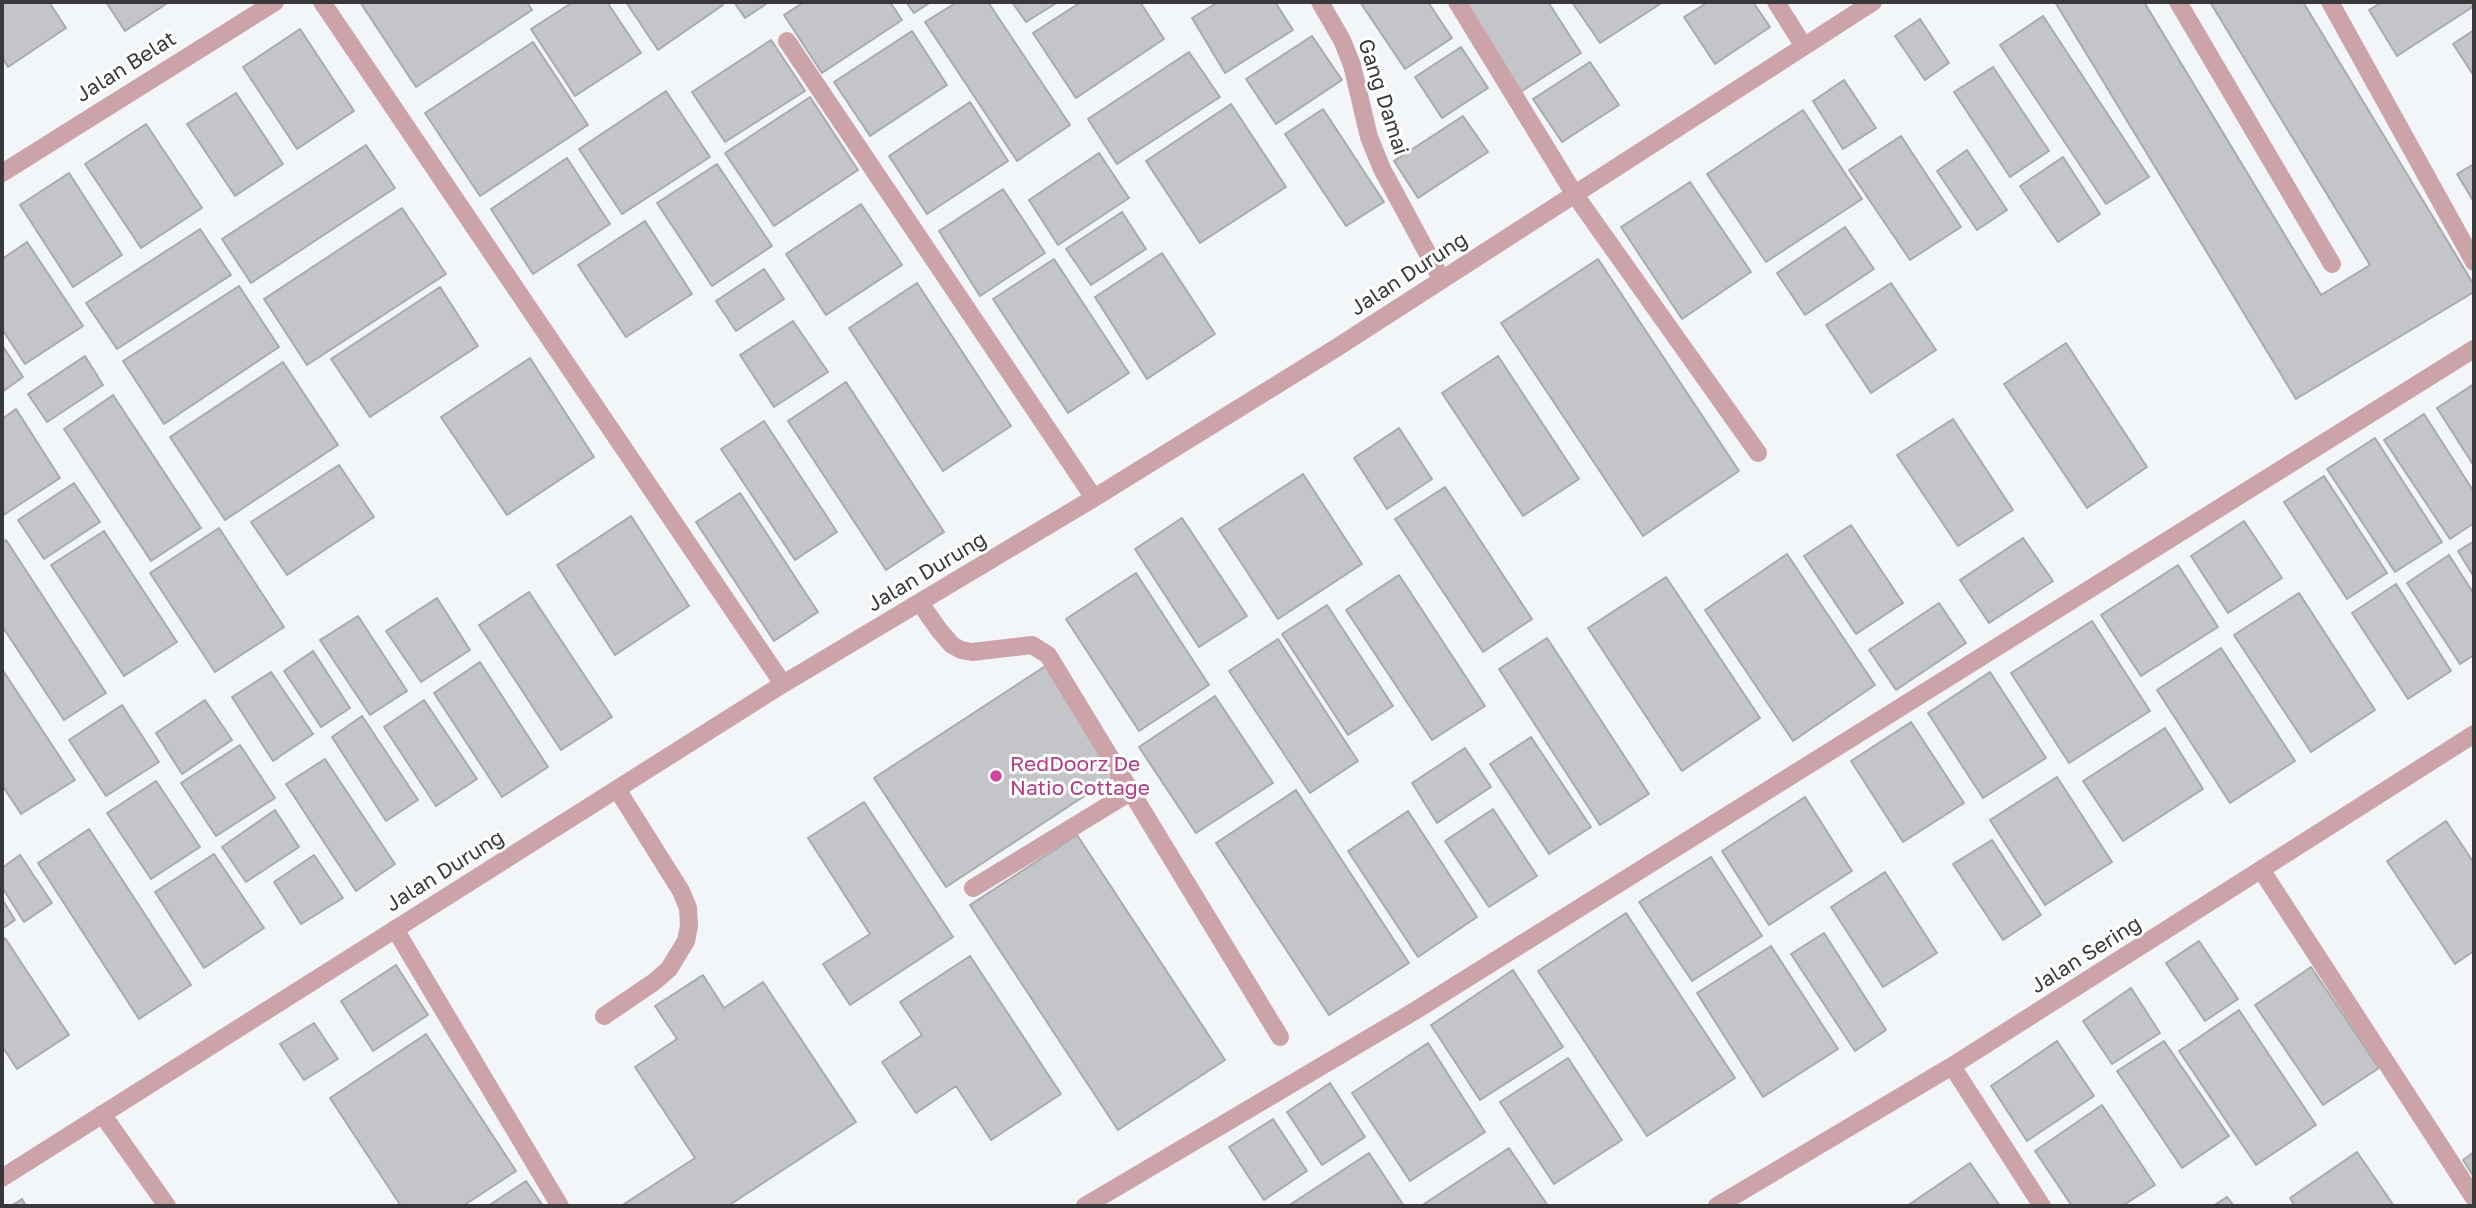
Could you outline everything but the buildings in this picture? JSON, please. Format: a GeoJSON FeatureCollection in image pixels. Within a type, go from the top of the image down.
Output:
{"type":"FeatureCollection","features":[{"type":"Feature","properties":{"kind":"street","name":"Jalan Belat"},"geometry":{"type":"LineString","coordinates":[[2,173],[275,2]]}},
{"type":"Feature","properties":{"kind":"street"},"geometry":{"type":"LineString","coordinates":[[322,2],[783,684]]}},
{"type":"Feature","properties":{"kind":"street","name":"Gang Damai"},"geometry":{"type":"LineString","coordinates":[[1320,2],[1353,65],[1369,137],[1382,169],[1442,280]]}},
{"type":"Feature","properties":{"kind":"street"},"geometry":{"type":"LineString","coordinates":[[1457,2],[1575,195],[1758,453]]}},
{"type":"Feature","properties":{"kind":"street"},"geometry":{"type":"LineString","coordinates":[[1776,2],[1803,45]]}},
{"type":"Feature","properties":{"kind":"street","name":"Jalan Durung"},"geometry":{"type":"LineString","coordinates":[[2,1178],[783,684],[1094,498],[1442,280],[1873,2]]}},
{"type":"Feature","properties":{"kind":"street"},"geometry":{"type":"LineString","coordinates":[[2178,2],[2332,264]]}},
{"type":"Feature","properties":{"kind":"street"},"geometry":{"type":"LineString","coordinates":[[2330,2],[2474,262]]}},
{"type":"Feature","properties":{"kind":"street"},"geometry":{"type":"LineString","coordinates":[[787,41],[1094,498]]}},
{"type":"Feature","properties":{"kind":"street"},"geometry":{"type":"LineString","coordinates":[[1086,1206],[1425,1005],[2474,349]]}},
{"type":"Feature","properties":{"kind":"street"},"geometry":{"type":"LineString","coordinates":[[920,603],[952,645],[961,650],[972,652],[1028,645],[1044,650],[1280,1037]]}},
{"type":"Feature","properties":{"kind":"street","name":"Jalan Sering"},"geometry":{"type":"LineString","coordinates":[[1717,1206],[1952,1066],[2474,734]]}},
{"type":"Feature","properties":{"kind":"street"},"geometry":{"type":"LineString","coordinates":[[604,1016],[669,969],[687,941],[689,926],[688,908],[681,891],[617,789]]}},
{"type":"Feature","properties":{"kind":"street"},"geometry":{"type":"LineString","coordinates":[[973,888],[1132,791]]}},
{"type":"Feature","properties":{"kind":"street"},"geometry":{"type":"LineString","coordinates":[[2262,871],[2474,1198]]}},
{"type":"Feature","properties":{"kind":"street"},"geometry":{"type":"LineString","coordinates":[[395,929],[560,1206]]}},
{"type":"Feature","properties":{"kind":"street"},"geometry":{"type":"LineString","coordinates":[[1952,1066],[2042,1206]]}},
{"type":"Feature","properties":{"kind":"street"},"geometry":{"type":"LineString","coordinates":[[102,1114],[167,1206]]}},
{"type":"Feature","properties":{"kind":"place","name":"RedDoorz De Natio Cottage"},"geometry":{"type":"Point","coordinates":[996,776]}}]}
